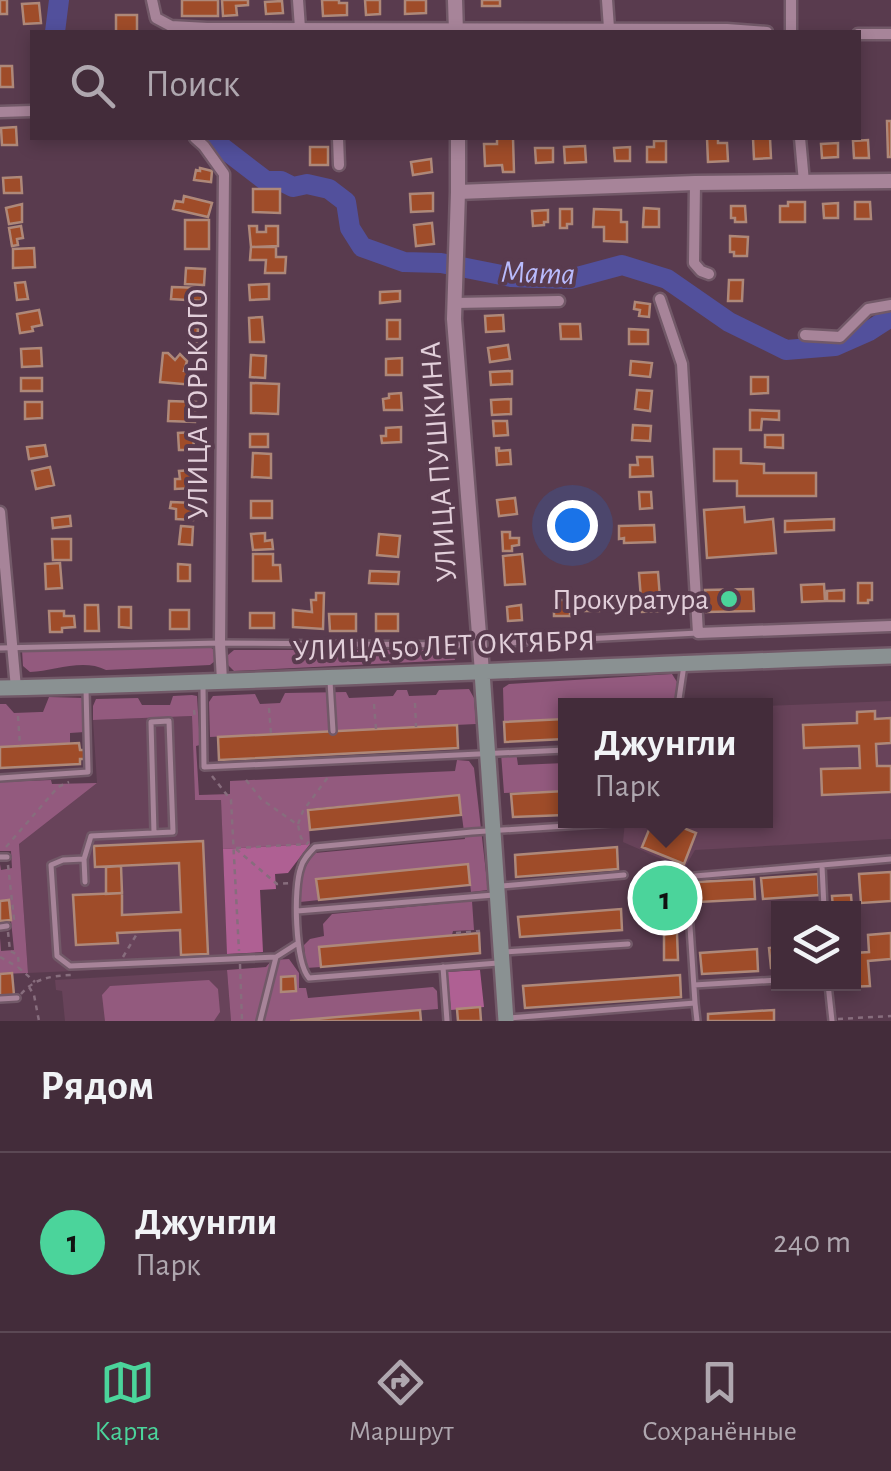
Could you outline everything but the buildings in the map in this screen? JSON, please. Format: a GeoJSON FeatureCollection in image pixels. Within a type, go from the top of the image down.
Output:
{"type":"FeatureCollection","features":[{"type":"Feature","properties":{"kind":"main road","name":"УЛИЦА 50 ЛЕТ ОКТЯБРЯ"},"geometry":{"type":"LineString","coordinates":[[8,688],[891,656]]}},
{"type":"Feature","properties":{"kind":"main road","name":"УЛИЦА ПУШКИНА"},"geometry":{"type":"LineString","coordinates":[[482,672],[506,1020]]}},
{"type":"Feature","properties":{"kind":"street"},"geometry":{"type":"LineString","coordinates":[[152,0],[154,30]]}},
{"type":"Feature","properties":{"kind":"street"},"geometry":{"type":"LineString","coordinates":[[298,0],[300,28]]}},
{"type":"Feature","properties":{"kind":"street"},"geometry":{"type":"LineString","coordinates":[[455,0],[456,30]]}},
{"type":"Feature","properties":{"kind":"street"},"geometry":{"type":"LineString","coordinates":[[607,0],[609,28]]}},
{"type":"Feature","properties":{"kind":"street"},"geometry":{"type":"LineString","coordinates":[[791,30],[792,0]]}},
{"type":"Feature","properties":{"kind":"street"},"geometry":{"type":"LineString","coordinates":[[156,18],[172,26],[207,28],[741,30]]}},
{"type":"Feature","properties":{"kind":"street"},"geometry":{"type":"LineString","coordinates":[[861,34],[891,34]]}},
{"type":"Feature","properties":{"kind":"street"},"geometry":{"type":"LineString","coordinates":[[0,112],[30,111]]}},
{"type":"Feature","properties":{"kind":"street","name":"УЛИЦА ГОРЬКОГО"},"geometry":{"type":"LineString","coordinates":[[197,140],[224,174],[222,681]]}},
{"type":"Feature","properties":{"kind":"street"},"geometry":{"type":"LineString","coordinates":[[338,140],[339,166]]}},
{"type":"Feature","properties":{"kind":"street","name":"УЛИЦА ПУШКИНА"},"geometry":{"type":"LineString","coordinates":[[458,140],[455,304],[482,672]]}},
{"type":"Feature","properties":{"kind":"street"},"geometry":{"type":"LineString","coordinates":[[800,140],[804,182]]}},
{"type":"Feature","properties":{"kind":"street"},"geometry":{"type":"LineString","coordinates":[[458,192],[695,183],[891,182]]}},
{"type":"Feature","properties":{"kind":"street"},"geometry":{"type":"LineString","coordinates":[[695,183],[694,263],[701,272],[709,274]]}},
{"type":"Feature","properties":{"kind":"street"},"geometry":{"type":"LineString","coordinates":[[660,299],[682,364],[698,634],[891,626]]}},
{"type":"Feature","properties":{"kind":"street"},"geometry":{"type":"LineString","coordinates":[[455,304],[559,301]]}},
{"type":"Feature","properties":{"kind":"street"},"geometry":{"type":"LineString","coordinates":[[805,334],[840,337],[868,309],[891,305]]}},
{"type":"Feature","properties":{"kind":"street"},"geometry":{"type":"LineString","coordinates":[[0,512],[14,647],[8,688]]}},
{"type":"Feature","properties":{"kind":"lane"},"geometry":{"type":"LineString","coordinates":[[508,643],[698,634]]}},
{"type":"Feature","properties":{"kind":"lane"},"geometry":{"type":"LineString","coordinates":[[0,648],[220,643],[460,646]]}},
{"type":"Feature","properties":{"kind":"lane"},"geometry":{"type":"LineString","coordinates":[[679,698],[684,662]]}},
{"type":"Feature","properties":{"kind":"lane"},"geometry":{"type":"LineString","coordinates":[[330,678],[333,731]]}},
{"type":"Feature","properties":{"kind":"lane"},"geometry":{"type":"LineString","coordinates":[[203,682],[204,768],[558,750]]}},
{"type":"Feature","properties":{"kind":"lane"},"geometry":{"type":"LineString","coordinates":[[0,778],[88,772],[85,686]]}},
{"type":"Feature","properties":{"kind":"lane"},"geometry":{"type":"LineString","coordinates":[[86,882],[84,859],[91,836],[154,833],[173,832],[168,721],[151,722],[154,833]]}},
{"type":"Feature","properties":{"kind":"lane"},"geometry":{"type":"LineString","coordinates":[[558,826],[313,846],[300,866],[297,883],[302,968],[308,978],[443,967],[628,944]]}},
{"type":"Feature","properties":{"kind":"lane"},"geometry":{"type":"LineString","coordinates":[[84,859],[51,865],[57,956],[70,966],[276,957],[299,943]]}},
{"type":"Feature","properties":{"kind":"lane"},"geometry":{"type":"LineString","coordinates":[[697,1021],[686,881],[695,876],[891,859]]}},
{"type":"Feature","properties":{"kind":"lane"},"geometry":{"type":"LineString","coordinates":[[822,866],[824,901]]}},
{"type":"Feature","properties":{"kind":"lane"},"geometry":{"type":"LineString","coordinates":[[297,911],[624,875]]}},
{"type":"Feature","properties":{"kind":"lane"},"geometry":{"type":"LineString","coordinates":[[260,1021],[276,957]]}},
{"type":"Feature","properties":{"kind":"lane"},"geometry":{"type":"LineString","coordinates":[[443,967],[447,1021]]}},
{"type":"Feature","properties":{"kind":"lane"},"geometry":{"type":"LineString","coordinates":[[694,985],[771,980]]}},
{"type":"Feature","properties":{"kind":"lane"},"geometry":{"type":"LineString","coordinates":[[829,991],[832,1020]]}},
{"type":"Feature","properties":{"kind":"lane"},"geometry":{"type":"LineString","coordinates":[[0,999],[17,998]]}},
{"type":"Feature","properties":{"kind":"lane"},"geometry":{"type":"LineString","coordinates":[[506,1020],[695,1002]]}},
{"type":"Feature","properties":{"kind":"path"},"geometry":{"type":"LineString","coordinates":[[374,704],[376,729]]}},
{"type":"Feature","properties":{"kind":"path"},"geometry":{"type":"LineString","coordinates":[[415,704],[416,727]]}},
{"type":"Feature","properties":{"kind":"path"},"geometry":{"type":"LineString","coordinates":[[269,708],[271,734]]}},
{"type":"Feature","properties":{"kind":"path"},"geometry":{"type":"LineString","coordinates":[[18,716],[20,746]]}},
{"type":"Feature","properties":{"kind":"path"},"geometry":{"type":"LineString","coordinates":[[204,768],[231,800],[242,1021]]}},
{"type":"Feature","properties":{"kind":"path"},"geometry":{"type":"LineString","coordinates":[[20,968],[18,955],[10,951],[4,927],[14,919],[4,857],[6,846],[58,787],[88,772]]}},
{"type":"Feature","properties":{"kind":"path"},"geometry":{"type":"LineString","coordinates":[[313,846],[301,838],[298,826],[303,810],[328,776]]}},
{"type":"Feature","properties":{"kind":"path"},"geometry":{"type":"LineString","coordinates":[[246,780],[260,799],[298,826]]}},
{"type":"Feature","properties":{"kind":"path"},"geometry":{"type":"LineString","coordinates":[[234,848],[313,846]]}},
{"type":"Feature","properties":{"kind":"path"},"geometry":{"type":"LineString","coordinates":[[234,848],[277,884],[297,883]]}},
{"type":"Feature","properties":{"kind":"path"},"geometry":{"type":"LineString","coordinates":[[456,933],[480,931]]}},
{"type":"Feature","properties":{"kind":"path"},"geometry":{"type":"LineString","coordinates":[[119,965],[138,932]]}},
{"type":"Feature","properties":{"kind":"path"},"geometry":{"type":"LineString","coordinates":[[0,956],[35,982]]}},
{"type":"Feature","properties":{"kind":"path"},"geometry":{"type":"LineString","coordinates":[[17,998],[28,986],[48,976],[84,974]]}},
{"type":"Feature","properties":{"kind":"path"},"geometry":{"type":"LineString","coordinates":[[28,986],[34,995],[39,1021]]}},
{"type":"Feature","properties":{"kind":"path"},"geometry":{"type":"LineString","coordinates":[[832,1020],[891,1016]]}},
{"type":"Feature","properties":{"kind":"shaded area"},"geometry":{"type":"Polygon","coordinates":[[[204,644],[215,650],[215,661],[210,665],[106,670],[78,665],[30,672],[23,666],[22,650],[204,644]]]}},
{"type":"Feature","properties":{"kind":"shaded area"},"geometry":{"type":"Polygon","coordinates":[[[234,650],[453,650],[455,660],[234,671],[228,665],[228,655],[234,650]]]}},
{"type":"Feature","properties":{"kind":"shaded area"},"geometry":{"type":"Polygon","coordinates":[[[672,674],[677,682],[675,698],[558,698],[558,719],[504,722],[503,688],[509,684],[672,674]]]}},
{"type":"Feature","properties":{"kind":"shaded area"},"geometry":{"type":"Polygon","coordinates":[[[469,689],[474,698],[476,724],[210,737],[209,702],[213,696],[255,694],[260,704],[280,703],[285,693],[346,692],[349,698],[393,696],[397,690],[407,690],[409,696],[469,689]]]}},
{"type":"Feature","properties":{"kind":"shaded area"},"geometry":{"type":"Polygon","coordinates":[[[173,696],[197,696],[199,795],[230,794],[230,781],[455,771],[457,760],[469,761],[474,768],[488,890],[471,892],[468,865],[317,880],[319,900],[300,902],[303,876],[315,853],[465,839],[459,795],[308,809],[310,844],[223,849],[221,800],[195,800],[192,716],[93,720],[96,699],[138,698],[142,705],[170,705],[173,696]]]}},
{"type":"Feature","properties":{"kind":"shaded area"},"geometry":{"type":"Polygon","coordinates":[[[49,697],[84,698],[85,732],[70,733],[70,743],[0,747],[0,704],[6,704],[14,713],[43,712],[49,697]]]}},
{"type":"Feature","properties":{"kind":"shaded area"},"geometry":{"type":"Polygon","coordinates":[[[891,701],[891,839],[695,850],[684,869],[623,842],[624,828],[773,828],[773,706],[891,701]]]}},
{"type":"Feature","properties":{"kind":"shaded area"},"geometry":{"type":"Polygon","coordinates":[[[192,716],[195,800],[221,799],[228,964],[28,973],[19,844],[97,783],[93,720],[192,716]]]}},
{"type":"Feature","properties":{"kind":"shaded area"},"geometry":{"type":"Polygon","coordinates":[[[516,752],[518,765],[558,763],[558,791],[504,793],[501,753],[516,752]]]}},
{"type":"Feature","properties":{"kind":"shaded area"},"geometry":{"type":"Polygon","coordinates":[[[51,780],[52,784],[97,783],[19,844],[28,973],[0,974],[0,938],[1,951],[14,950],[9,901],[0,901],[0,864],[1,870],[12,868],[11,851],[0,851],[0,782],[51,780]]]}},
{"type":"Feature","properties":{"kind":"shaded area"},"geometry":{"type":"Polygon","coordinates":[[[310,844],[288,873],[275,874],[276,889],[260,890],[263,952],[227,954],[223,849],[310,844]]]}},
{"type":"Feature","properties":{"kind":"shaded area"},"geometry":{"type":"Polygon","coordinates":[[[676,883],[677,912],[648,914],[647,885],[676,883]]]}},
{"type":"Feature","properties":{"kind":"shaded area"},"geometry":{"type":"Polygon","coordinates":[[[472,901],[474,930],[320,947],[321,967],[306,968],[304,945],[310,939],[324,936],[323,924],[332,914],[472,901]]]}},
{"type":"Feature","properties":{"kind":"shaded area"},"geometry":{"type":"Polygon","coordinates":[[[289,959],[299,973],[299,988],[306,988],[308,998],[433,987],[437,991],[438,1009],[290,1021],[231,1021],[227,970],[266,967],[272,960],[289,959]]]}},
{"type":"Feature","properties":{"kind":"shaded area"},"geometry":{"type":"Polygon","coordinates":[[[227,970],[231,1021],[65,1021],[62,991],[56,990],[55,980],[227,970]]]}},
{"type":"Feature","properties":{"kind":"shaded area"},"geometry":{"type":"Polygon","coordinates":[[[480,970],[484,1007],[451,1010],[447,972],[480,970]]]}},
{"type":"Feature","properties":{"kind":"shaded area"},"geometry":{"type":"Polygon","coordinates":[[[209,980],[218,989],[220,1012],[214,1021],[105,1021],[102,995],[110,986],[209,980]]]}},
{"type":"Feature","properties":{"kind":"waterway","name":"Мата"},"geometry":{"type":"LineString","coordinates":[[55,30],[59,0]]}},
{"type":"Feature","properties":{"kind":"waterway","name":"Мата"},"geometry":{"type":"LineString","coordinates":[[213,140],[266,181],[329,189],[346,202],[350,228],[362,247],[404,262],[441,263],[511,277],[570,279],[622,265],[667,279],[729,322],[786,350],[835,346],[891,317]]}},
{"type":"Feature","properties":{"kind":"place","name":"Прокуратура"},"geometry":{"type":"Point","coordinates":[729,599]}},
{"type":"Feature","properties":{"kind":"place","name":"Джунгли"},"geometry":{"type":"Point","coordinates":[665,898]}}]}
